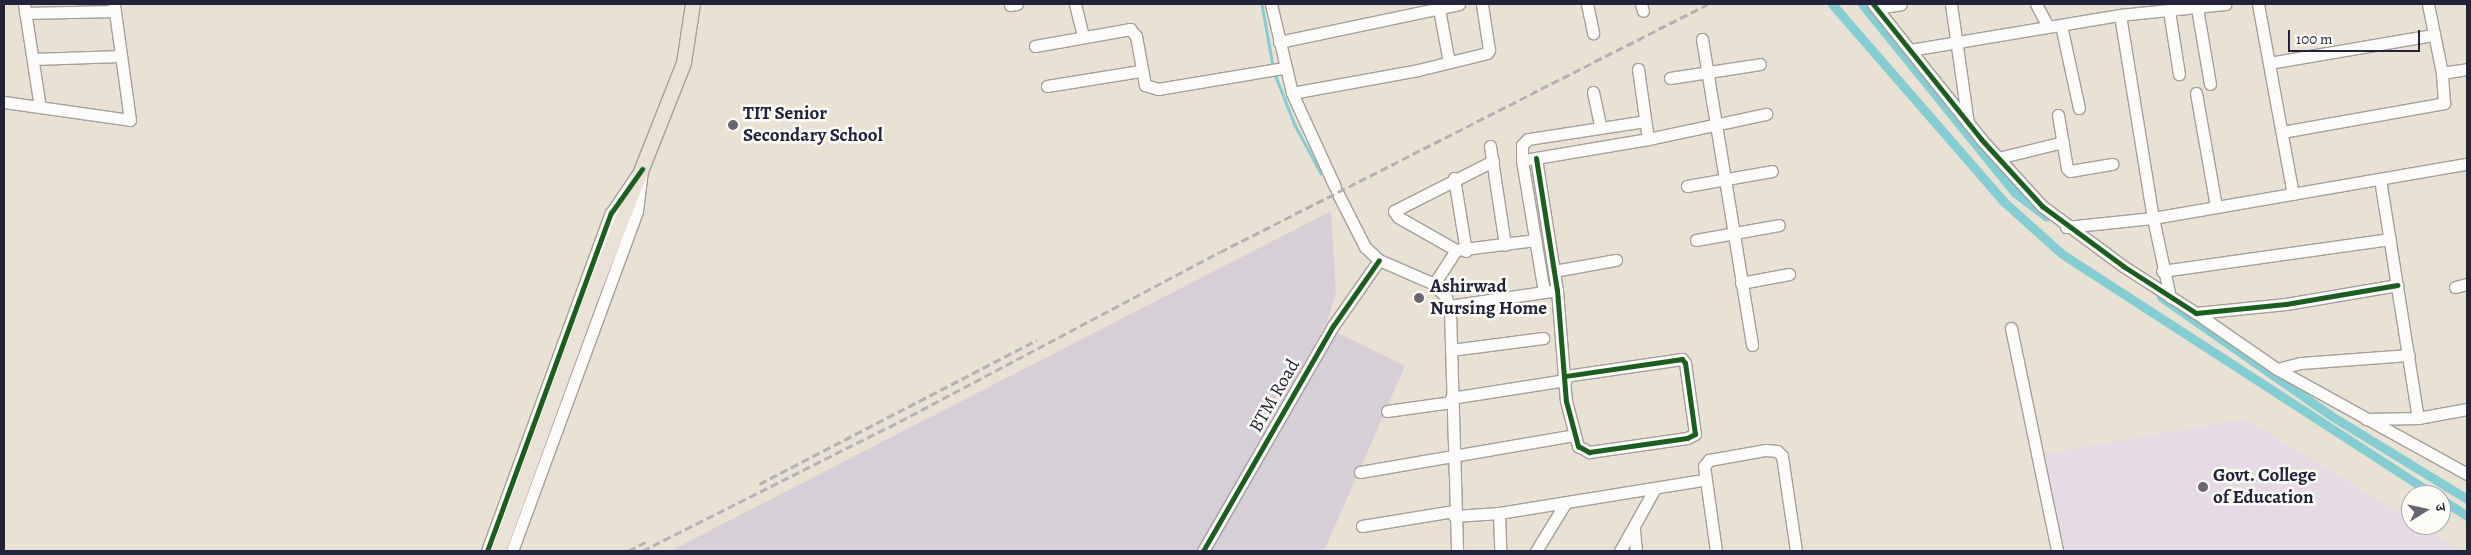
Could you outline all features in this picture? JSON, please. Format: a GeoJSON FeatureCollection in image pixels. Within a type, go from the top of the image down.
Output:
{"type":"FeatureCollection","features":[{"type":"Feature","properties":{"kind":"main road"},"geometry":{"type":"LineString","coordinates":[[499,551],[632,191],[684,63],[693,4]]}},
{"type":"Feature","properties":{"kind":"street"},"geometry":{"type":"LineString","coordinates":[[1076,4],[1083,37]]}},
{"type":"Feature","properties":{"kind":"street"},"geometry":{"type":"LineString","coordinates":[[1274,4],[1279,42],[1278,69],[1292,93],[1365,247],[1379,260],[1434,284],[1446,296],[1449,306],[1451,350],[1452,457],[1457,551]]}},
{"type":"Feature","properties":{"kind":"street"},"geometry":{"type":"LineString","coordinates":[[1279,42],[1397,10],[1459,4]]}},
{"type":"Feature","properties":{"kind":"street"},"geometry":{"type":"LineString","coordinates":[[1292,93],[1481,55],[1489,50],[1482,4]]}},
{"type":"Feature","properties":{"kind":"street"},"geometry":{"type":"LineString","coordinates":[[1587,4],[1593,33]]}},
{"type":"Feature","properties":{"kind":"street"},"geometry":{"type":"LineString","coordinates":[[1875,6],[1901,4]]}},
{"type":"Feature","properties":{"kind":"street"},"geometry":{"type":"LineString","coordinates":[[1951,4],[1958,42],[1968,124]]}},
{"type":"Feature","properties":{"kind":"street"},"geometry":{"type":"LineString","coordinates":[[2036,4],[2048,27]]}},
{"type":"Feature","properties":{"kind":"street"},"geometry":{"type":"LineString","coordinates":[[1910,50],[2120,15],[2225,4]]}},
{"type":"Feature","properties":{"kind":"street"},"geometry":{"type":"LineString","coordinates":[[2258,4],[2293,194]]}},
{"type":"Feature","properties":{"kind":"street"},"geometry":{"type":"LineString","coordinates":[[2282,132],[2444,103],[2442,73],[2428,4]]}},
{"type":"Feature","properties":{"kind":"street"},"geometry":{"type":"LineString","coordinates":[[1438,6],[1449,62]]}},
{"type":"Feature","properties":{"kind":"street"},"geometry":{"type":"LineString","coordinates":[[1875,6],[1968,124],[2042,206],[2066,227],[2277,369],[2364,419],[2467,474]]}},
{"type":"Feature","properties":{"kind":"street"},"geometry":{"type":"LineString","coordinates":[[4,102],[130,120],[114,7],[25,8],[40,107]]}},
{"type":"Feature","properties":{"kind":"street"},"geometry":{"type":"LineString","coordinates":[[2197,8],[2210,84]]}},
{"type":"Feature","properties":{"kind":"street"},"geometry":{"type":"LineString","coordinates":[[2169,11],[2179,74]]}},
{"type":"Feature","properties":{"kind":"street"},"geometry":{"type":"LineString","coordinates":[[2120,15],[2162,270],[2170,297]]}},
{"type":"Feature","properties":{"kind":"street"},"geometry":{"type":"LineString","coordinates":[[2061,25],[2079,108]]}},
{"type":"Feature","properties":{"kind":"street"},"geometry":{"type":"LineString","coordinates":[[1035,46],[1125,29],[1133,31],[1140,71],[1145,85],[1158,89],[1278,69]]}},
{"type":"Feature","properties":{"kind":"street"},"geometry":{"type":"LineString","coordinates":[[2269,63],[2433,35]]}},
{"type":"Feature","properties":{"kind":"street"},"geometry":{"type":"LineString","coordinates":[[1702,39],[1752,346]]}},
{"type":"Feature","properties":{"kind":"street"},"geometry":{"type":"LineString","coordinates":[[33,59],[121,56]]}},
{"type":"Feature","properties":{"kind":"street"},"geometry":{"type":"LineString","coordinates":[[1670,78],[1760,64]]}},
{"type":"Feature","properties":{"kind":"street"},"geometry":{"type":"LineString","coordinates":[[1638,69],[1648,139]]}},
{"type":"Feature","properties":{"kind":"street"},"geometry":{"type":"LineString","coordinates":[[2442,73],[2467,69]]}},
{"type":"Feature","properties":{"kind":"street"},"geometry":{"type":"LineString","coordinates":[[1046,86],[1140,71]]}},
{"type":"Feature","properties":{"kind":"street"},"geometry":{"type":"LineString","coordinates":[[1593,92],[1600,126]]}},
{"type":"Feature","properties":{"kind":"street"},"geometry":{"type":"LineString","coordinates":[[2196,93],[2216,207]]}},
{"type":"Feature","properties":{"kind":"street"},"geometry":{"type":"LineString","coordinates":[[1522,160],[1648,139],[1766,114]]}},
{"type":"Feature","properties":{"kind":"street"},"geometry":{"type":"LineString","coordinates":[[2058,115],[2065,164],[2070,170],[2112,164]]}},
{"type":"Feature","properties":{"kind":"street"},"geometry":{"type":"LineString","coordinates":[[1544,292],[1522,160],[1522,144],[1528,139],[1600,126],[1645,121]]}},
{"type":"Feature","properties":{"kind":"street"},"geometry":{"type":"LineString","coordinates":[[1998,158],[2063,142]]}},
{"type":"Feature","properties":{"kind":"street"},"geometry":{"type":"LineString","coordinates":[[1490,146],[1505,245]]}},
{"type":"Feature","properties":{"kind":"street"},"geometry":{"type":"LineString","coordinates":[[1387,411],[1566,378],[1682,359],[1685,362],[1697,426],[1693,437],[1589,452],[1578,446],[1566,401],[1566,378],[1557,290],[1536,158]]}},
{"type":"Feature","properties":{"kind":"street"},"geometry":{"type":"LineString","coordinates":[[1493,161],[1454,178],[1394,211],[1398,216],[1461,251],[1535,240]]}},
{"type":"Feature","properties":{"kind":"street"},"geometry":{"type":"LineString","coordinates":[[2066,227],[2153,218],[2467,164]]}},
{"type":"Feature","properties":{"kind":"street"},"geometry":{"type":"LineString","coordinates":[[487,551],[611,213],[642,169]]}},
{"type":"Feature","properties":{"kind":"street"},"geometry":{"type":"LineString","coordinates":[[512,551],[637,211],[642,169]]}},
{"type":"Feature","properties":{"kind":"street"},"geometry":{"type":"LineString","coordinates":[[1687,186],[1772,172]]}},
{"type":"Feature","properties":{"kind":"street"},"geometry":{"type":"LineString","coordinates":[[1434,284],[1461,251],[1454,178]]}},
{"type":"Feature","properties":{"kind":"street"},"geometry":{"type":"LineString","coordinates":[[2380,179],[2418,418]]}},
{"type":"Feature","properties":{"kind":"street"},"geometry":{"type":"LineString","coordinates":[[1696,240],[1779,225]]}},
{"type":"Feature","properties":{"kind":"street"},"geometry":{"type":"LineString","coordinates":[[2162,270],[2390,239]]}},
{"type":"Feature","properties":{"kind":"street","name":"BTM Road"},"geometry":{"type":"LineString","coordinates":[[1203,551],[1333,326],[1379,260]]}},
{"type":"Feature","properties":{"kind":"street"},"geometry":{"type":"LineString","coordinates":[[1554,271],[1616,260]]}},
{"type":"Feature","properties":{"kind":"street"},"geometry":{"type":"LineString","coordinates":[[1741,283],[1789,274]]}},
{"type":"Feature","properties":{"kind":"street"},"geometry":{"type":"LineString","coordinates":[[2455,287],[2467,284]]}},
{"type":"Feature","properties":{"kind":"street"},"geometry":{"type":"LineString","coordinates":[[2196,313],[2286,304],[2397,286]]}},
{"type":"Feature","properties":{"kind":"street"},"geometry":{"type":"LineString","coordinates":[[1449,306],[1557,290]]}},
{"type":"Feature","properties":{"kind":"street"},"geometry":{"type":"LineString","coordinates":[[2011,328],[2057,551]]}},
{"type":"Feature","properties":{"kind":"street"},"geometry":{"type":"LineString","coordinates":[[1451,350],[1543,338]]}},
{"type":"Feature","properties":{"kind":"street"},"geometry":{"type":"LineString","coordinates":[[2277,369],[2301,363],[2409,355]]}},
{"type":"Feature","properties":{"kind":"street"},"geometry":{"type":"LineString","coordinates":[[2364,419],[2418,418],[2467,409]]}},
{"type":"Feature","properties":{"kind":"street"},"geometry":{"type":"LineString","coordinates":[[1360,472],[1574,435]]}},
{"type":"Feature","properties":{"kind":"street"},"geometry":{"type":"LineString","coordinates":[[1716,551],[1703,480],[1704,466],[1709,460],[1766,450],[1777,451],[1782,456],[1796,551]]}},
{"type":"Feature","properties":{"kind":"street"},"geometry":{"type":"LineString","coordinates":[[1362,526],[1454,514],[1499,513],[1703,480]]}},
{"type":"Feature","properties":{"kind":"street"},"geometry":{"type":"LineString","coordinates":[[1620,551],[1634,529],[1655,488]]}},
{"type":"Feature","properties":{"kind":"street"},"geometry":{"type":"LineString","coordinates":[[1536,551],[1566,502]]}},
{"type":"Feature","properties":{"kind":"street"},"geometry":{"type":"LineString","coordinates":[[1499,513],[1500,551]]}},
{"type":"Feature","properties":{"kind":"street"},"geometry":{"type":"LineString","coordinates":[[1634,529],[1636,551]]}},
{"type":"Feature","properties":{"kind":"shaded area"},"geometry":{"type":"Polygon","coordinates":[[[1331,211],[1336,292],[1327,322],[1198,551],[670,551],[1331,211]]]}},
{"type":"Feature","properties":{"kind":"shaded area"},"geometry":{"type":"Polygon","coordinates":[[[1336,332],[1405,366],[1324,551],[1210,551],[1336,332]]]}},
{"type":"Feature","properties":{"kind":"shaded area","name":"Govt. College of Education"},"geometry":{"type":"Polygon","coordinates":[[[2245,419],[2401,514],[2401,535],[2436,535],[2462,551],[2065,551],[2042,454],[2245,419]]]}},
{"type":"Feature","properties":{"kind":"waterway"},"geometry":{"type":"LineString","coordinates":[[1262,4],[1273,66]]}},
{"type":"Feature","properties":{"kind":"waterway"},"geometry":{"type":"LineString","coordinates":[[1832,4],[2003,201],[2062,254],[2420,485]]}},
{"type":"Feature","properties":{"kind":"waterway"},"geometry":{"type":"LineString","coordinates":[[1862,4],[2015,193],[2046,216]]}},
{"type":"Feature","properties":{"kind":"waterway"},"geometry":{"type":"LineString","coordinates":[[1275,74],[1295,125],[1321,173]]}},
{"type":"Feature","properties":{"kind":"waterway"},"geometry":{"type":"LineString","coordinates":[[2161,297],[2330,415],[2467,499]]}},
{"type":"Feature","properties":{"kind":"waterway"},"geometry":{"type":"LineString","coordinates":[[2451,506],[2467,516]]}},
{"type":"Feature","properties":{"kind":"railway"},"geometry":{"type":"LineString","coordinates":[[642,551],[889,427],[1220,252],[1708,4]]}},
{"type":"Feature","properties":{"kind":"railway"},"geometry":{"type":"LineString","coordinates":[[759,484],[1037,340]]}},
{"type":"Feature","properties":{"kind":"railway"},"geometry":{"type":"LineString","coordinates":[[628,551],[648,541]]}},
{"type":"Feature","properties":{"kind":"cycle path"},"geometry":{"type":"LineString","coordinates":[[1873,4],[1981,139],[2042,206],[2123,266],[2196,313],[2286,304],[2397,285]]}},
{"type":"Feature","properties":{"kind":"cycle path"},"geometry":{"type":"LineString","coordinates":[[1536,158],[1557,290],[1566,401],[1578,446],[1589,452],[1687,438],[1695,434],[1685,363],[1682,359],[1566,376]]}},
{"type":"Feature","properties":{"kind":"cycle path"},"geometry":{"type":"LineString","coordinates":[[487,551],[611,213],[642,169]]}},
{"type":"Feature","properties":{"kind":"cycle path"},"geometry":{"type":"LineString","coordinates":[[1203,551],[1333,326],[1379,260]]}},
{"type":"Feature","properties":{"kind":"place","name":"TIT Senior Secondary School"},"geometry":{"type":"Point","coordinates":[733,125]}},
{"type":"Feature","properties":{"kind":"place","name":"Ashirwad Nursing Home"},"geometry":{"type":"Point","coordinates":[1419,298]}},
{"type":"Feature","properties":{"kind":"place","name":"Govt. College of Education"},"geometry":{"type":"Point","coordinates":[2203,487]}}]}
